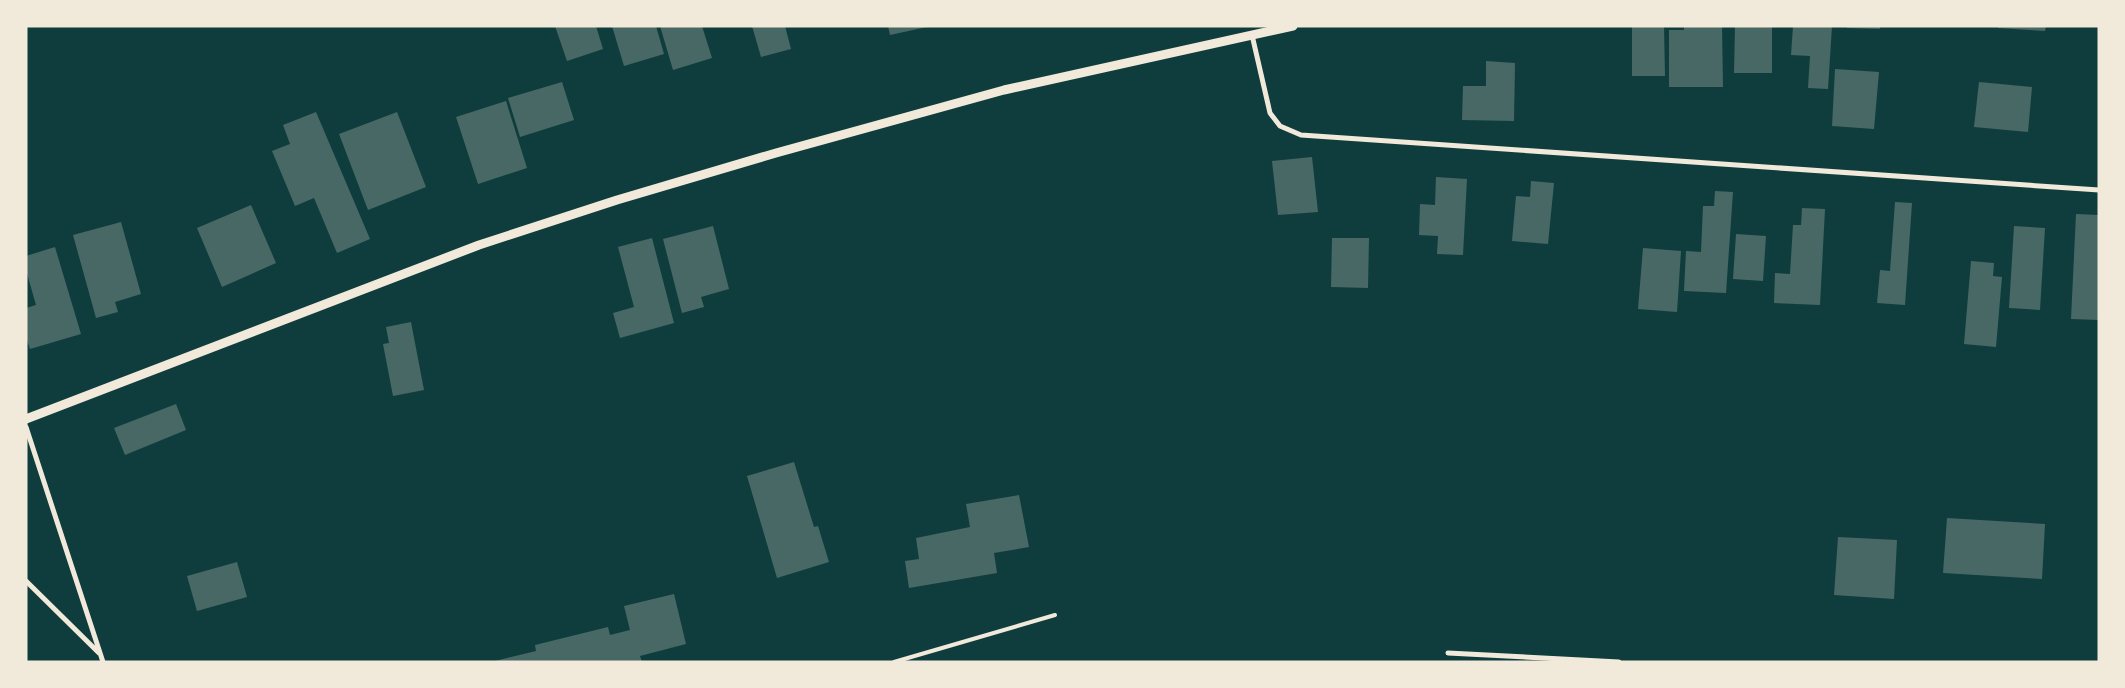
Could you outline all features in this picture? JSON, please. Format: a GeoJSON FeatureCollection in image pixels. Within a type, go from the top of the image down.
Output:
{"type":"FeatureCollection","features":[{"type":"Feature","properties":{"kind":"street"},"geometry":{"type":"LineString","coordinates":[[26,419],[479,245],[617,200],[776,153],[1004,90],[1293,26]]}},
{"type":"Feature","properties":{"kind":"street"},"geometry":{"type":"LineString","coordinates":[[1252,35],[1270,113],[1280,126],[1301,135],[2099,190]]}},
{"type":"Feature","properties":{"kind":"street"},"geometry":{"type":"LineString","coordinates":[[26,427],[103,662]]}},
{"type":"Feature","properties":{"kind":"street"},"geometry":{"type":"LineString","coordinates":[[26,581],[101,655]]}},
{"type":"Feature","properties":{"kind":"street"},"geometry":{"type":"LineString","coordinates":[[1448,653],[1619,662]]}},
{"type":"Feature","properties":{"kind":"lane"},"geometry":{"type":"LineString","coordinates":[[894,662],[1055,615]]}},
{"type":"Feature","properties":{"kind":"building"},"geometry":{"type":"Polygon","coordinates":[[[555,26],[596,26],[603,49],[567,61],[555,26]]]}},
{"type":"Feature","properties":{"kind":"building"},"geometry":{"type":"Polygon","coordinates":[[[612,26],[656,26],[664,54],[624,66],[612,26]]]}},
{"type":"Feature","properties":{"kind":"building"},"geometry":{"type":"Polygon","coordinates":[[[660,26],[702,26],[712,58],[673,70],[660,26]]]}},
{"type":"Feature","properties":{"kind":"building"},"geometry":{"type":"Polygon","coordinates":[[[752,26],[785,26],[791,49],[761,57],[752,26]]]}},
{"type":"Feature","properties":{"kind":"building"},"geometry":{"type":"Polygon","coordinates":[[[888,26],[927,26],[927,27],[890,35],[888,26]]]}},
{"type":"Feature","properties":{"kind":"building"},"geometry":{"type":"Polygon","coordinates":[[[1632,26],[1664,26],[1665,76],[1632,76],[1632,26]]]}},
{"type":"Feature","properties":{"kind":"building"},"geometry":{"type":"Polygon","coordinates":[[[1684,26],[1722,26],[1723,87],[1669,87],[1669,30],[1684,30],[1684,26]]]}},
{"type":"Feature","properties":{"kind":"building"},"geometry":{"type":"Polygon","coordinates":[[[1735,26],[1772,26],[1772,73],[1734,73],[1735,26]]]}},
{"type":"Feature","properties":{"kind":"building"},"geometry":{"type":"Polygon","coordinates":[[[1793,26],[1832,26],[1828,89],[1808,88],[1810,56],[1791,55],[1793,26]]]}},
{"type":"Feature","properties":{"kind":"building"},"geometry":{"type":"Polygon","coordinates":[[[1847,26],[1880,26],[1880,29],[1847,28],[1847,26]]]}},
{"type":"Feature","properties":{"kind":"building"},"geometry":{"type":"Polygon","coordinates":[[[1998,26],[2046,26],[2045,31],[1998,28],[1998,26]]]}},
{"type":"Feature","properties":{"kind":"building"},"geometry":{"type":"Polygon","coordinates":[[[1486,61],[1515,63],[1514,121],[1462,120],[1463,86],[1486,86],[1486,61]]]}},
{"type":"Feature","properties":{"kind":"building"},"geometry":{"type":"Polygon","coordinates":[[[1835,69],[1879,72],[1874,129],[1832,126],[1835,69]]]}},
{"type":"Feature","properties":{"kind":"building"},"geometry":{"type":"Polygon","coordinates":[[[562,82],[574,120],[520,137],[508,98],[562,82]]]}},
{"type":"Feature","properties":{"kind":"building"},"geometry":{"type":"Polygon","coordinates":[[[1979,82],[2032,87],[2028,132],[1974,127],[1979,82]]]}},
{"type":"Feature","properties":{"kind":"building"},"geometry":{"type":"Polygon","coordinates":[[[506,101],[527,168],[478,184],[456,117],[506,101]]]}},
{"type":"Feature","properties":{"kind":"building"},"geometry":{"type":"Polygon","coordinates":[[[316,112],[370,239],[337,253],[314,198],[295,206],[272,151],[290,144],[283,125],[316,112]]]}},
{"type":"Feature","properties":{"kind":"building"},"geometry":{"type":"Polygon","coordinates":[[[397,112],[426,187],[368,210],[339,134],[397,112]]]}},
{"type":"Feature","properties":{"kind":"building"},"geometry":{"type":"Polygon","coordinates":[[[1312,157],[1318,212],[1278,215],[1272,161],[1312,157]]]}},
{"type":"Feature","properties":{"kind":"building"},"geometry":{"type":"Polygon","coordinates":[[[1436,177],[1467,179],[1463,255],[1437,254],[1438,236],[1419,235],[1420,204],[1435,205],[1436,177]]]}},
{"type":"Feature","properties":{"kind":"building"},"geometry":{"type":"Polygon","coordinates":[[[1531,181],[1554,183],[1548,244],[1512,241],[1516,196],[1530,197],[1531,181]]]}},
{"type":"Feature","properties":{"kind":"building"},"geometry":{"type":"Polygon","coordinates":[[[1715,191],[1733,192],[1726,293],[1684,291],[1686,251],[1701,252],[1703,206],[1714,206],[1715,191]]]}},
{"type":"Feature","properties":{"kind":"building"},"geometry":{"type":"Polygon","coordinates":[[[1895,202],[1912,203],[1905,305],[1877,303],[1880,270],[1890,271],[1895,202]]]}},
{"type":"Feature","properties":{"kind":"building"},"geometry":{"type":"Polygon","coordinates":[[[251,205],[276,263],[222,287],[197,228],[251,205]]]}},
{"type":"Feature","properties":{"kind":"building"},"geometry":{"type":"Polygon","coordinates":[[[1802,208],[1825,209],[1820,305],[1774,303],[1775,273],[1790,274],[1793,225],[1801,225],[1802,208]]]}},
{"type":"Feature","properties":{"kind":"building"},"geometry":{"type":"Polygon","coordinates":[[[2076,214],[2099,215],[2099,320],[2071,319],[2076,214]]]}},
{"type":"Feature","properties":{"kind":"building"},"geometry":{"type":"Polygon","coordinates":[[[121,222],[141,294],[115,302],[118,312],[96,318],[73,235],[121,222]]]}},
{"type":"Feature","properties":{"kind":"building"},"geometry":{"type":"Polygon","coordinates":[[[713,226],[729,289],[701,297],[704,307],[682,313],[663,239],[713,226]]]}},
{"type":"Feature","properties":{"kind":"building"},"geometry":{"type":"Polygon","coordinates":[[[2014,226],[2045,228],[2040,310],[2009,308],[2014,226]]]}},
{"type":"Feature","properties":{"kind":"building"},"geometry":{"type":"Polygon","coordinates":[[[1736,234],[1766,236],[1763,281],[1733,279],[1736,234]]]}},
{"type":"Feature","properties":{"kind":"building"},"geometry":{"type":"Polygon","coordinates":[[[652,238],[674,323],[620,338],[613,313],[634,307],[618,247],[652,238]]]}},
{"type":"Feature","properties":{"kind":"building"},"geometry":{"type":"Polygon","coordinates":[[[1332,238],[1369,238],[1368,288],[1331,287],[1332,238]]]}},
{"type":"Feature","properties":{"kind":"building"},"geometry":{"type":"Polygon","coordinates":[[[55,247],[81,334],[30,349],[26,337],[26,308],[36,305],[26,270],[26,256],[55,247]]]}},
{"type":"Feature","properties":{"kind":"building"},"geometry":{"type":"Polygon","coordinates":[[[1643,248],[1681,251],[1677,312],[1638,309],[1643,248]]]}},
{"type":"Feature","properties":{"kind":"building"},"geometry":{"type":"Polygon","coordinates":[[[1971,261],[1994,263],[1993,276],[2002,277],[1996,347],[1964,344],[1971,261]]]}},
{"type":"Feature","properties":{"kind":"building"},"geometry":{"type":"Polygon","coordinates":[[[411,322],[424,390],[393,396],[383,344],[389,343],[386,327],[411,322]]]}},
{"type":"Feature","properties":{"kind":"building"},"geometry":{"type":"Polygon","coordinates":[[[176,404],[186,430],[125,455],[114,428],[176,404]]]}},
{"type":"Feature","properties":{"kind":"building"},"geometry":{"type":"Polygon","coordinates":[[[794,462],[814,527],[818,526],[829,562],[777,578],[747,476],[794,462]]]}},
{"type":"Feature","properties":{"kind":"building"},"geometry":{"type":"Polygon","coordinates":[[[1019,495],[1029,547],[994,553],[997,573],[909,588],[905,561],[919,559],[916,538],[970,527],[966,504],[1019,495]]]}},
{"type":"Feature","properties":{"kind":"building"},"geometry":{"type":"Polygon","coordinates":[[[1947,518],[2045,524],[2042,579],[1943,573],[1947,518]]]}},
{"type":"Feature","properties":{"kind":"building"},"geometry":{"type":"Polygon","coordinates":[[[1838,537],[1897,540],[1894,599],[1834,595],[1838,537]]]}},
{"type":"Feature","properties":{"kind":"building"},"geometry":{"type":"Polygon","coordinates":[[[237,562],[247,597],[197,611],[187,576],[237,562]]]}},
{"type":"Feature","properties":{"kind":"building"},"geometry":{"type":"Polygon","coordinates":[[[674,594],[686,644],[640,656],[642,662],[491,662],[536,651],[535,645],[608,627],[610,635],[630,630],[624,606],[674,594]]]}}]}
